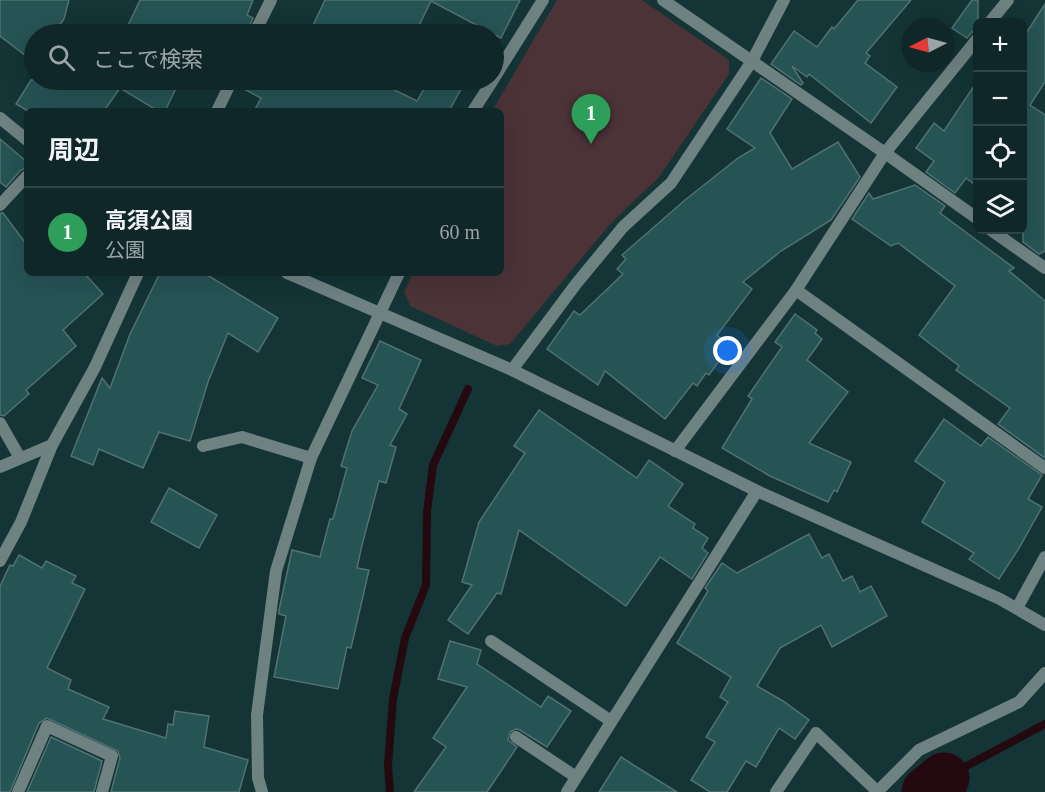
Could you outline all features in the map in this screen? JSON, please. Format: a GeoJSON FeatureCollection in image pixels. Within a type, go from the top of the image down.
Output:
{"type":"FeatureCollection","features":[{"type":"Feature","properties":{"kind":"street"},"geometry":{"type":"LineString","coordinates":[[259,24],[271,0]]}},
{"type":"Feature","properties":{"kind":"street"},"geometry":{"type":"LineString","coordinates":[[504,62],[543,0]]}},
{"type":"Feature","properties":{"kind":"street"},"geometry":{"type":"LineString","coordinates":[[663,0],[973,215]]}},
{"type":"Feature","properties":{"kind":"street"},"geometry":{"type":"LineString","coordinates":[[512,370],[576,284],[616,236],[671,183],[752,62],[784,0]]}},
{"type":"Feature","properties":{"kind":"street"},"geometry":{"type":"LineString","coordinates":[[993,18],[1008,0]]}},
{"type":"Feature","properties":{"kind":"street"},"geometry":{"type":"LineString","coordinates":[[675,451],[796,290],[885,153],[973,44]]}},
{"type":"Feature","properties":{"kind":"street"},"geometry":{"type":"LineString","coordinates":[[218,108],[227,90]]}},
{"type":"Feature","properties":{"kind":"street"},"geometry":{"type":"LineString","coordinates":[[475,108],[486,90]]}},
{"type":"Feature","properties":{"kind":"street"},"geometry":{"type":"LineString","coordinates":[[0,118],[24,138]]}},
{"type":"Feature","properties":{"kind":"street"},"geometry":{"type":"LineString","coordinates":[[0,205],[24,179]]}},
{"type":"Feature","properties":{"kind":"street"},"geometry":{"type":"LineString","coordinates":[[997,234],[1045,268]]}},
{"type":"Feature","properties":{"kind":"street"},"geometry":{"type":"LineString","coordinates":[[0,561],[21,522],[52,446],[95,367],[137,276]]}},
{"type":"Feature","properties":{"kind":"street"},"geometry":{"type":"LineString","coordinates":[[294,276],[512,370],[757,490],[1017,608],[1045,625]]}},
{"type":"Feature","properties":{"kind":"street"},"geometry":{"type":"LineString","coordinates":[[262,792],[258,777],[257,715],[276,571],[311,458],[398,276]]}},
{"type":"Feature","properties":{"kind":"street"},"geometry":{"type":"LineString","coordinates":[[796,290],[1045,468]]}},
{"type":"Feature","properties":{"kind":"street"},"geometry":{"type":"LineString","coordinates":[[0,423],[20,458]]}},
{"type":"Feature","properties":{"kind":"street"},"geometry":{"type":"LineString","coordinates":[[203,446],[242,436],[311,458]]}},
{"type":"Feature","properties":{"kind":"street"},"geometry":{"type":"LineString","coordinates":[[0,467],[52,446]]}},
{"type":"Feature","properties":{"kind":"street"},"geometry":{"type":"LineString","coordinates":[[567,792],[757,490]]}},
{"type":"Feature","properties":{"kind":"street"},"geometry":{"type":"LineString","coordinates":[[1017,608],[1045,557]]}},
{"type":"Feature","properties":{"kind":"street"},"geometry":{"type":"LineString","coordinates":[[491,641],[611,721]]}},
{"type":"Feature","properties":{"kind":"street"},"geometry":{"type":"LineString","coordinates":[[776,792],[816,733],[877,792],[919,750],[1019,702],[1045,673]]}},
{"type":"Feature","properties":{"kind":"street"},"geometry":{"type":"LineString","coordinates":[[18,792],[47,726],[112,756],[102,792]]}},
{"type":"Feature","properties":{"kind":"street"},"geometry":{"type":"LineString","coordinates":[[516,737],[576,777]]}},
{"type":"Feature","properties":{"kind":"shaded area"},"geometry":{"type":"Polygon","coordinates":[[[557,0],[642,0],[729,60],[729,74],[659,177],[612,222],[510,344],[497,346],[410,306],[404,291],[412,276],[504,276],[504,108],[494,108],[557,0]]]}},
{"type":"Feature","properties":{"kind":"building"},"geometry":{"type":"Polygon","coordinates":[[[0,0],[69,0],[60,24],[24,24],[24,54],[0,36],[0,0]]]}},
{"type":"Feature","properties":{"kind":"building"},"geometry":{"type":"Polygon","coordinates":[[[140,0],[253,0],[247,15],[253,18],[250,24],[129,24],[140,0]]]}},
{"type":"Feature","properties":{"kind":"building"},"geometry":{"type":"Polygon","coordinates":[[[325,0],[520,0],[504,32],[504,24],[475,24],[431,1],[420,24],[314,24],[325,0]]]}},
{"type":"Feature","properties":{"kind":"building"},"geometry":{"type":"Polygon","coordinates":[[[858,0],[911,0],[866,53],[870,56],[865,63],[897,87],[871,123],[809,74],[807,77],[792,66],[803,83],[801,85],[771,64],[794,31],[817,47],[832,27],[834,29],[858,0]]]}},
{"type":"Feature","properties":{"kind":"building"},"geometry":{"type":"Polygon","coordinates":[[[972,0],[978,0],[978,18],[973,18],[973,32],[967,38],[955,30],[955,24],[972,0]]]}},
{"type":"Feature","properties":{"kind":"building"},"geometry":{"type":"Polygon","coordinates":[[[1045,4],[1045,82],[1030,105],[1045,115],[1045,251],[1039,254],[1023,242],[1023,234],[1027,234],[1027,32],[1045,4]]]}},
{"type":"Feature","properties":{"kind":"building"},"geometry":{"type":"Polygon","coordinates":[[[761,78],[792,99],[770,133],[792,169],[838,142],[860,177],[831,220],[781,251],[743,282],[752,289],[717,335],[730,345],[709,375],[706,373],[697,386],[693,383],[665,419],[605,371],[598,385],[547,349],[574,311],[580,315],[623,274],[617,269],[626,259],[622,255],[685,200],[738,158],[755,148],[727,129],[761,78]]]}},
{"type":"Feature","properties":{"kind":"building"},"geometry":{"type":"Polygon","coordinates":[[[973,88],[973,183],[966,178],[955,193],[926,172],[934,161],[916,148],[934,123],[944,131],[973,88]]]}},
{"type":"Feature","properties":{"kind":"building"},"geometry":{"type":"Polygon","coordinates":[[[25,90],[119,90],[106,108],[24,109],[16,104],[25,90]]]}},
{"type":"Feature","properties":{"kind":"building"},"geometry":{"type":"Polygon","coordinates":[[[123,90],[175,90],[166,108],[153,108],[123,90]]]}},
{"type":"Feature","properties":{"kind":"building"},"geometry":{"type":"Polygon","coordinates":[[[246,90],[394,90],[417,101],[423,90],[461,90],[451,108],[256,108],[261,98],[246,90]]]}},
{"type":"Feature","properties":{"kind":"building"},"geometry":{"type":"Polygon","coordinates":[[[0,139],[24,159],[24,169],[6,187],[0,182],[0,139]]]}},
{"type":"Feature","properties":{"kind":"building"},"geometry":{"type":"Polygon","coordinates":[[[915,185],[945,206],[940,213],[1014,268],[1009,271],[1045,301],[1045,458],[998,424],[1010,408],[956,370],[959,366],[919,335],[955,286],[898,243],[891,246],[852,219],[869,193],[873,199],[915,185]]]}},
{"type":"Feature","properties":{"kind":"building"},"geometry":{"type":"Polygon","coordinates":[[[0,213],[3,213],[24,241],[24,276],[87,276],[103,294],[63,330],[76,346],[26,390],[29,394],[4,416],[0,415],[0,213]]]}},
{"type":"Feature","properties":{"kind":"building"},"geometry":{"type":"Polygon","coordinates":[[[159,276],[209,276],[278,318],[258,352],[228,333],[208,382],[190,441],[159,432],[143,468],[99,449],[93,465],[71,456],[102,378],[110,388],[130,334],[159,276]]]}},
{"type":"Feature","properties":{"kind":"building"},"geometry":{"type":"Polygon","coordinates":[[[795,314],[817,330],[815,333],[822,339],[807,360],[848,392],[809,443],[851,462],[837,492],[834,490],[828,502],[770,476],[722,448],[752,399],[748,396],[782,347],[775,342],[795,314]]]}},
{"type":"Feature","properties":{"kind":"building"},"geometry":{"type":"Polygon","coordinates":[[[380,341],[421,360],[399,409],[407,414],[390,445],[396,447],[386,483],[379,481],[362,545],[357,568],[369,570],[351,648],[347,647],[338,689],[274,677],[286,616],[279,614],[279,610],[292,550],[320,557],[347,468],[341,466],[352,431],[378,385],[362,378],[380,341]]]}},
{"type":"Feature","properties":{"kind":"building"},"geometry":{"type":"Polygon","coordinates":[[[539,410],[637,478],[649,460],[683,484],[668,506],[695,524],[693,528],[708,538],[702,548],[708,553],[692,579],[660,557],[626,606],[519,530],[501,594],[497,593],[468,634],[448,620],[472,585],[462,582],[479,522],[525,453],[514,446],[539,410]]]}},
{"type":"Feature","properties":{"kind":"building"},"geometry":{"type":"Polygon","coordinates":[[[944,419],[981,446],[988,437],[1042,475],[1028,499],[1042,507],[999,579],[969,559],[974,553],[922,522],[945,482],[915,461],[944,419]]]}},
{"type":"Feature","properties":{"kind":"building"},"geometry":{"type":"Polygon","coordinates":[[[169,488],[217,515],[199,548],[151,522],[169,488]]]}},
{"type":"Feature","properties":{"kind":"building"},"geometry":{"type":"Polygon","coordinates":[[[809,534],[822,558],[829,554],[843,581],[852,576],[860,592],[871,586],[887,616],[832,647],[821,625],[780,648],[757,686],[809,720],[795,739],[779,728],[756,767],[746,761],[727,792],[710,792],[691,780],[715,742],[706,737],[728,702],[720,697],[731,677],[677,643],[708,591],[705,588],[722,563],[737,573],[809,534]]]}},
{"type":"Feature","properties":{"kind":"building"},"geometry":{"type":"Polygon","coordinates":[[[19,555],[42,568],[46,561],[76,576],[72,583],[85,589],[47,668],[71,680],[68,689],[109,707],[103,719],[166,738],[168,724],[173,725],[175,711],[209,716],[204,747],[248,760],[239,792],[111,792],[120,758],[118,751],[47,718],[39,723],[10,792],[0,792],[0,586],[10,565],[13,566],[19,555]]]}},
{"type":"Feature","properties":{"kind":"building"},"geometry":{"type":"Polygon","coordinates":[[[450,641],[481,650],[477,664],[541,707],[548,696],[571,711],[547,747],[520,730],[510,732],[508,740],[517,747],[487,792],[414,792],[446,747],[433,738],[467,687],[438,679],[450,641]]]}},
{"type":"Feature","properties":{"kind":"building"},"geometry":{"type":"Polygon","coordinates":[[[51,737],[102,761],[94,792],[27,792],[51,737]]]}},
{"type":"Feature","properties":{"kind":"building"},"geometry":{"type":"Polygon","coordinates":[[[621,757],[643,771],[677,792],[599,792],[621,757]]]}},
{"type":"Feature","properties":{"kind":"waterway"},"geometry":{"type":"LineString","coordinates":[[390,792],[388,765],[393,699],[405,638],[426,585],[427,512],[433,465],[468,389]]}},
{"type":"Feature","properties":{"kind":"waterway"},"geometry":{"type":"LineString","coordinates":[[944,778],[1045,724]]}},
{"type":"Feature","properties":{"kind":"waterway"},"geometry":{"type":"LineString","coordinates":[[927,792],[944,778]]}},
{"type":"Feature","properties":{"kind":"place","name":"高須公園"},"geometry":{"type":"Point","coordinates":[591,144]}}]}
